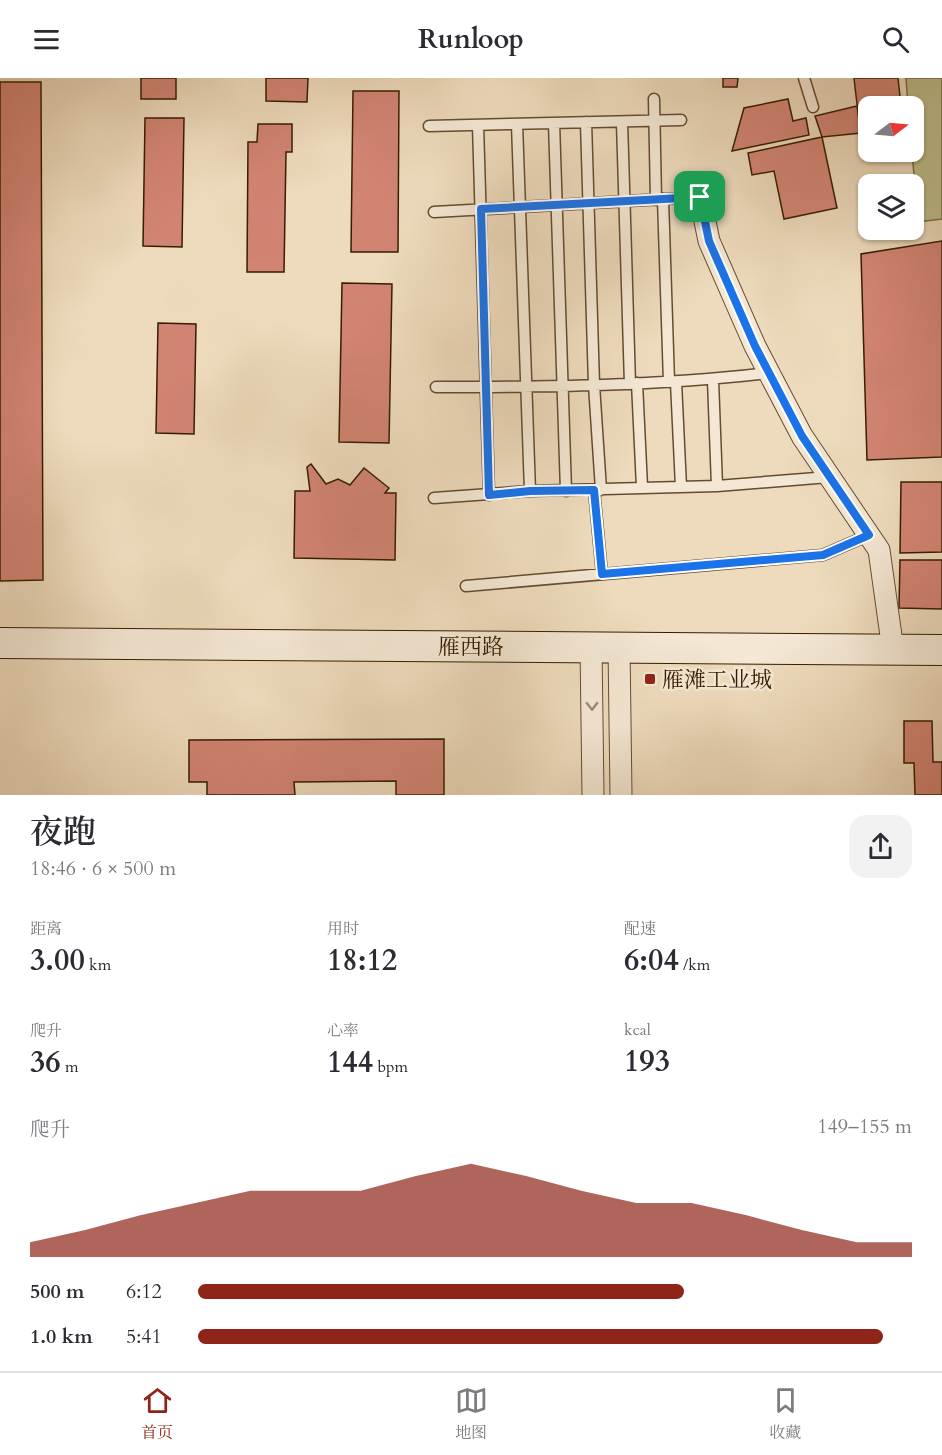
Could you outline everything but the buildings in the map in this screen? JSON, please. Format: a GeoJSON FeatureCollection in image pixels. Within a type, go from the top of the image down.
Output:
{"type":"FeatureCollection","features":[{"type":"Feature","properties":{"kind":"main road","name":"雁西路"},"geometry":{"type":"LineString","coordinates":[[0,643],[942,650]]}},
{"type":"Feature","properties":{"kind":"street"},"geometry":{"type":"LineString","coordinates":[[700,197],[709,241],[769,373],[802,436],[879,550],[892,650]]}},
{"type":"Feature","properties":{"kind":"street"},"geometry":{"type":"LineString","coordinates":[[593,795],[605,647]]}},
{"type":"Feature","properties":{"kind":"street"},"geometry":{"type":"LineString","coordinates":[[605,647],[621,795]]}},
{"type":"Feature","properties":{"kind":"lane"},"geometry":{"type":"LineString","coordinates":[[804,78],[813,106]]}},
{"type":"Feature","properties":{"kind":"lane"},"geometry":{"type":"LineString","coordinates":[[654,99],[659,199],[681,487]]}},
{"type":"Feature","properties":{"kind":"lane"},"geometry":{"type":"LineString","coordinates":[[429,126],[681,120]]}},
{"type":"Feature","properties":{"kind":"lane"},"geometry":{"type":"LineString","coordinates":[[586,122],[597,490],[602,574]]}},
{"type":"Feature","properties":{"kind":"lane"},"geometry":{"type":"LineString","coordinates":[[622,122],[634,384],[642,487]]}},
{"type":"Feature","properties":{"kind":"lane"},"geometry":{"type":"LineString","coordinates":[[554,123],[566,491]]}},
{"type":"Feature","properties":{"kind":"lane"},"geometry":{"type":"LineString","coordinates":[[518,124],[530,491]]}},
{"type":"Feature","properties":{"kind":"lane"},"geometry":{"type":"LineString","coordinates":[[478,125],[489,495]]}},
{"type":"Feature","properties":{"kind":"lane"},"geometry":{"type":"LineString","coordinates":[[434,212],[700,197]]}},
{"type":"Feature","properties":{"kind":"lane"},"geometry":{"type":"LineString","coordinates":[[436,387],[634,384],[713,380],[769,373]]}},
{"type":"Feature","properties":{"kind":"lane"},"geometry":{"type":"LineString","coordinates":[[713,380],[717,486]]}},
{"type":"Feature","properties":{"kind":"lane"},"geometry":{"type":"LineString","coordinates":[[434,498],[530,491],[717,486],[829,477]]}},
{"type":"Feature","properties":{"kind":"lane"},"geometry":{"type":"LineString","coordinates":[[466,586],[823,555],[869,535]]}},
{"type":"Feature","properties":{"kind":"green space"},"geometry":{"type":"Polygon","coordinates":[[[906,78],[942,78],[942,219],[924,221],[924,174],[914,174],[913,162],[924,162],[924,96],[907,96],[906,78]]]}},
{"type":"Feature","properties":{"kind":"place","name":"雁滩工业城"},"geometry":{"type":"Point","coordinates":[650,679]}},
{"type":"Feature","properties":{"kind":"route"},"geometry":{"type":"LineString","coordinates":[[700,197],[709,241],[755,346],[802,436],[869,535],[823,555],[602,574],[594,490],[530,491],[489,495],[481,209],[700,197]]}}]}
